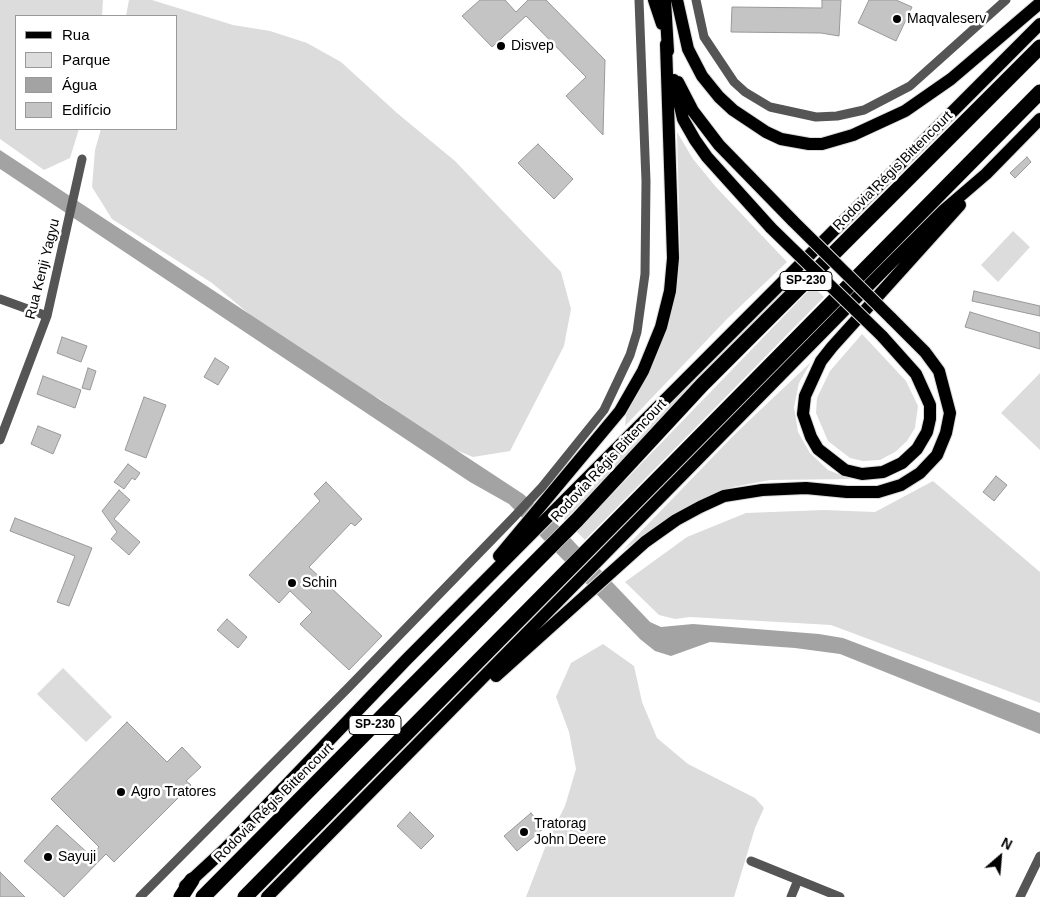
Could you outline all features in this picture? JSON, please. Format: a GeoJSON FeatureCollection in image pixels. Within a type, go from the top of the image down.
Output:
{"type":"FeatureCollection","features":[{"type":"Feature","properties":{"kind":"highway","name":"Rodovia Régis Bittencourt"},"geometry":{"type":"LineString","coordinates":[[203,897],[577,520],[702,385],[1040,47]]}},
{"type":"Feature","properties":{"kind":"highway","name":"SP-230"},"geometry":{"type":"LineString","coordinates":[[245,897],[1040,92]]}},
{"type":"Feature","properties":{"kind":"highway"},"geometry":{"type":"LineString","coordinates":[[181,897],[192,880]]}},
{"type":"Feature","properties":{"kind":"main road"},"geometry":{"type":"LineString","coordinates":[[654,0],[666,38],[678,104],[683,119],[695,140],[770,228],[882,336],[916,374],[930,405],[930,419],[926,432],[917,449],[902,462],[883,472],[862,474],[845,470],[818,449],[810,437],[803,414],[805,396],[811,379],[832,347],[935,234],[986,174],[1040,119]]}},
{"type":"Feature","properties":{"kind":"main road"},"geometry":{"type":"LineString","coordinates":[[528,530],[546,491],[620,412],[650,358],[666,306],[672,280],[673,258],[665,0]]}},
{"type":"Feature","properties":{"kind":"main road"},"geometry":{"type":"LineString","coordinates":[[677,0],[688,49],[702,76],[733,110],[751,123],[781,139],[816,144],[853,135],[905,111],[951,79],[1040,3]]}},
{"type":"Feature","properties":{"kind":"main road"},"geometry":{"type":"LineString","coordinates":[[174,897],[225,849],[528,530],[562,503],[1040,24]]}},
{"type":"Feature","properties":{"kind":"main road"},"geometry":{"type":"LineString","coordinates":[[425,739],[645,542],[677,519],[724,496],[762,490],[806,488],[847,492],[878,492],[901,485],[920,473],[937,455],[946,433],[950,413],[939,370],[925,352],[719,145],[693,111],[673,73]]}},
{"type":"Feature","properties":{"kind":"main road"},"geometry":{"type":"LineString","coordinates":[[267,897],[425,739],[888,266],[944,210],[986,174]]}},
{"type":"Feature","properties":{"kind":"street"},"geometry":{"type":"LineString","coordinates":[[140,897],[349,687],[513,518],[546,491],[604,410],[630,355],[640,311],[645,274],[646,192],[639,0]]}},
{"type":"Feature","properties":{"kind":"street"},"geometry":{"type":"LineString","coordinates":[[680,19],[685,0]]}},
{"type":"Feature","properties":{"kind":"street"},"geometry":{"type":"LineString","coordinates":[[696,0],[704,37],[734,82],[745,92],[770,107],[816,117],[837,116],[864,110],[910,86],[926,74],[1006,0]]}},
{"type":"Feature","properties":{"kind":"street","name":"Rua Kenji Yagyu"},"geometry":{"type":"LineString","coordinates":[[0,440],[47,316],[82,159]]}},
{"type":"Feature","properties":{"kind":"street"},"geometry":{"type":"LineString","coordinates":[[0,299],[47,316]]}},
{"type":"Feature","properties":{"kind":"street"},"geometry":{"type":"LineString","coordinates":[[1020,897],[1040,856]]}},
{"type":"Feature","properties":{"kind":"street"},"geometry":{"type":"LineString","coordinates":[[751,861],[840,897]]}},
{"type":"Feature","properties":{"kind":"street"},"geometry":{"type":"LineString","coordinates":[[791,897],[798,880]]}},
{"type":"Feature","properties":{"kind":"green space"},"geometry":{"type":"Polygon","coordinates":[[[0,0],[103,0],[102,15],[15,15],[15,130],[79,130],[70,158],[44,170],[0,139],[0,0]]]}},
{"type":"Feature","properties":{"kind":"green space"},"geometry":{"type":"Polygon","coordinates":[[[129,0],[152,0],[233,25],[270,31],[307,43],[341,62],[397,113],[455,161],[561,272],[571,309],[564,346],[510,451],[473,457],[439,443],[380,399],[346,382],[254,318],[212,283],[112,219],[92,187],[95,150],[101,130],[178,130],[178,15],[126,15],[129,0]]]}},
{"type":"Feature","properties":{"kind":"green space"},"geometry":{"type":"Polygon","coordinates":[[[677,132],[693,159],[716,187],[787,262],[727,319],[625,426],[626,415],[653,365],[664,337],[673,303],[680,248],[677,132]]]}},
{"type":"Feature","properties":{"kind":"green space"},"geometry":{"type":"Polygon","coordinates":[[[1013,231],[1030,247],[998,282],[981,265],[1013,231]]]}},
{"type":"Feature","properties":{"kind":"green space"},"geometry":{"type":"Polygon","coordinates":[[[797,272],[804,278],[565,520],[558,514],[797,272]]]}},
{"type":"Feature","properties":{"kind":"green space"},"geometry":{"type":"Polygon","coordinates":[[[813,286],[824,297],[585,540],[576,531],[813,286]]]}},
{"type":"Feature","properties":{"kind":"green space"},"geometry":{"type":"Polygon","coordinates":[[[862,334],[906,381],[918,406],[915,428],[907,441],[895,452],[880,460],[863,461],[850,458],[828,441],[816,413],[817,398],[830,371],[862,334]]]}},
{"type":"Feature","properties":{"kind":"green space"},"geometry":{"type":"Polygon","coordinates":[[[811,362],[799,383],[794,407],[798,432],[810,453],[828,470],[851,479],[770,480],[733,487],[686,507],[622,551],[735,434],[811,362]]]}},
{"type":"Feature","properties":{"kind":"green space"},"geometry":{"type":"Polygon","coordinates":[[[1040,373],[1040,450],[1001,413],[1040,373]]]}},
{"type":"Feature","properties":{"kind":"green space"},"geometry":{"type":"Polygon","coordinates":[[[933,481],[1040,572],[1040,703],[831,625],[690,617],[675,619],[659,615],[625,582],[687,537],[746,513],[824,510],[875,512],[933,481]]]}},
{"type":"Feature","properties":{"kind":"green space"},"geometry":{"type":"Polygon","coordinates":[[[603,644],[634,666],[642,702],[657,738],[688,764],[755,798],[764,808],[755,828],[734,897],[526,897],[548,840],[565,806],[576,769],[569,732],[556,697],[571,663],[603,644]]]}},
{"type":"Feature","properties":{"kind":"green space"},"geometry":{"type":"Polygon","coordinates":[[[63,668],[112,717],[86,742],[37,694],[63,668]]]}},
{"type":"Feature","properties":{"kind":"water"},"geometry":{"type":"Polygon","coordinates":[[[0,150],[523,494],[556,523],[650,622],[661,627],[693,624],[819,634],[843,638],[1040,713],[1040,734],[840,654],[795,648],[710,642],[671,656],[655,651],[640,639],[509,504],[470,482],[0,169],[0,150]]]}},
{"type":"Feature","properties":{"kind":"building"},"geometry":{"type":"Polygon","coordinates":[[[480,0],[505,0],[516,12],[528,0],[546,0],[605,60],[603,135],[566,96],[586,77],[526,16],[492,47],[462,16],[480,0]]]}},
{"type":"Feature","properties":{"kind":"building"},"geometry":{"type":"Polygon","coordinates":[[[822,0],[841,0],[839,36],[821,33],[731,32],[732,7],[822,8],[822,0]]]}},
{"type":"Feature","properties":{"kind":"building"},"geometry":{"type":"Polygon","coordinates":[[[869,0],[896,0],[912,7],[896,41],[858,23],[869,0]]]}},
{"type":"Feature","properties":{"kind":"building"},"geometry":{"type":"Polygon","coordinates":[[[538,144],[573,179],[554,199],[518,163],[538,144]]]}},
{"type":"Feature","properties":{"kind":"building"},"geometry":{"type":"Polygon","coordinates":[[[1027,157],[1031,162],[1015,178],[1010,173],[1027,157]]]}},
{"type":"Feature","properties":{"kind":"building"},"geometry":{"type":"Polygon","coordinates":[[[974,291],[1040,306],[1040,316],[972,301],[974,291]]]}},
{"type":"Feature","properties":{"kind":"building"},"geometry":{"type":"Polygon","coordinates":[[[970,312],[1040,333],[1040,349],[965,327],[970,312]]]}},
{"type":"Feature","properties":{"kind":"building"},"geometry":{"type":"Polygon","coordinates":[[[62,337],[87,346],[81,362],[57,353],[62,337]]]}},
{"type":"Feature","properties":{"kind":"building"},"geometry":{"type":"Polygon","coordinates":[[[215,358],[229,367],[218,385],[204,377],[215,358]]]}},
{"type":"Feature","properties":{"kind":"building"},"geometry":{"type":"Polygon","coordinates":[[[88,368],[96,371],[90,390],[82,388],[88,368]]]}},
{"type":"Feature","properties":{"kind":"building"},"geometry":{"type":"Polygon","coordinates":[[[43,376],[81,390],[75,408],[37,394],[43,376]]]}},
{"type":"Feature","properties":{"kind":"building"},"geometry":{"type":"Polygon","coordinates":[[[144,397],[166,405],[146,458],[125,450],[144,397]]]}},
{"type":"Feature","properties":{"kind":"building"},"geometry":{"type":"Polygon","coordinates":[[[38,426],[61,435],[53,454],[31,444],[38,426]]]}},
{"type":"Feature","properties":{"kind":"building"},"geometry":{"type":"Polygon","coordinates":[[[128,464],[140,473],[135,480],[132,478],[124,489],[114,482],[128,464]]]}},
{"type":"Feature","properties":{"kind":"building"},"geometry":{"type":"Polygon","coordinates":[[[996,476],[1007,485],[994,501],[983,492],[996,476]]]}},
{"type":"Feature","properties":{"kind":"building","name":"Schin"},"geometry":{"type":"Polygon","coordinates":[[[326,482],[362,519],[355,526],[351,523],[309,567],[382,636],[349,670],[300,624],[312,612],[290,591],[279,603],[249,575],[320,501],[314,494],[326,482]]]}},
{"type":"Feature","properties":{"kind":"building"},"geometry":{"type":"Polygon","coordinates":[[[119,490],[130,500],[114,519],[140,542],[129,555],[111,539],[117,532],[102,511],[119,490]]]}},
{"type":"Feature","properties":{"kind":"building"},"geometry":{"type":"Polygon","coordinates":[[[15,518],[92,548],[69,606],[57,602],[75,556],[10,531],[15,518]]]}},
{"type":"Feature","properties":{"kind":"building"},"geometry":{"type":"Polygon","coordinates":[[[227,619],[247,637],[238,648],[217,630],[227,619]]]}},
{"type":"Feature","properties":{"kind":"building","name":"Agro Tratores"},"geometry":{"type":"Polygon","coordinates":[[[127,722],[167,762],[182,747],[201,767],[186,781],[191,785],[114,862],[106,854],[64,897],[24,861],[57,825],[91,856],[99,847],[51,799],[127,722]]]}},
{"type":"Feature","properties":{"kind":"building"},"geometry":{"type":"Polygon","coordinates":[[[410,812],[434,836],[421,849],[397,826],[410,812]]]}},
{"type":"Feature","properties":{"kind":"building","name":"Tratorag John Deere"},"geometry":{"type":"Polygon","coordinates":[[[531,813],[544,828],[517,851],[504,836],[531,813]]]}},
{"type":"Feature","properties":{"kind":"building"},"geometry":{"type":"Polygon","coordinates":[[[0,872],[25,897],[0,897],[0,872]]]}},
{"type":"Feature","properties":{"kind":"place","name":"Maqvaleserv"},"geometry":{"type":"Point","coordinates":[897,19]}},
{"type":"Feature","properties":{"kind":"place","name":"Disvep"},"geometry":{"type":"Point","coordinates":[501,46]}},
{"type":"Feature","properties":{"kind":"place","name":"Schin"},"geometry":{"type":"Point","coordinates":[292,583]}},
{"type":"Feature","properties":{"kind":"place","name":"Agro Tratores"},"geometry":{"type":"Point","coordinates":[121,792]}},
{"type":"Feature","properties":{"kind":"place","name":"Tratorag John Deere"},"geometry":{"type":"Point","coordinates":[524,832]}},
{"type":"Feature","properties":{"kind":"place","name":"Sayuji"},"geometry":{"type":"Point","coordinates":[48,857]}}]}
